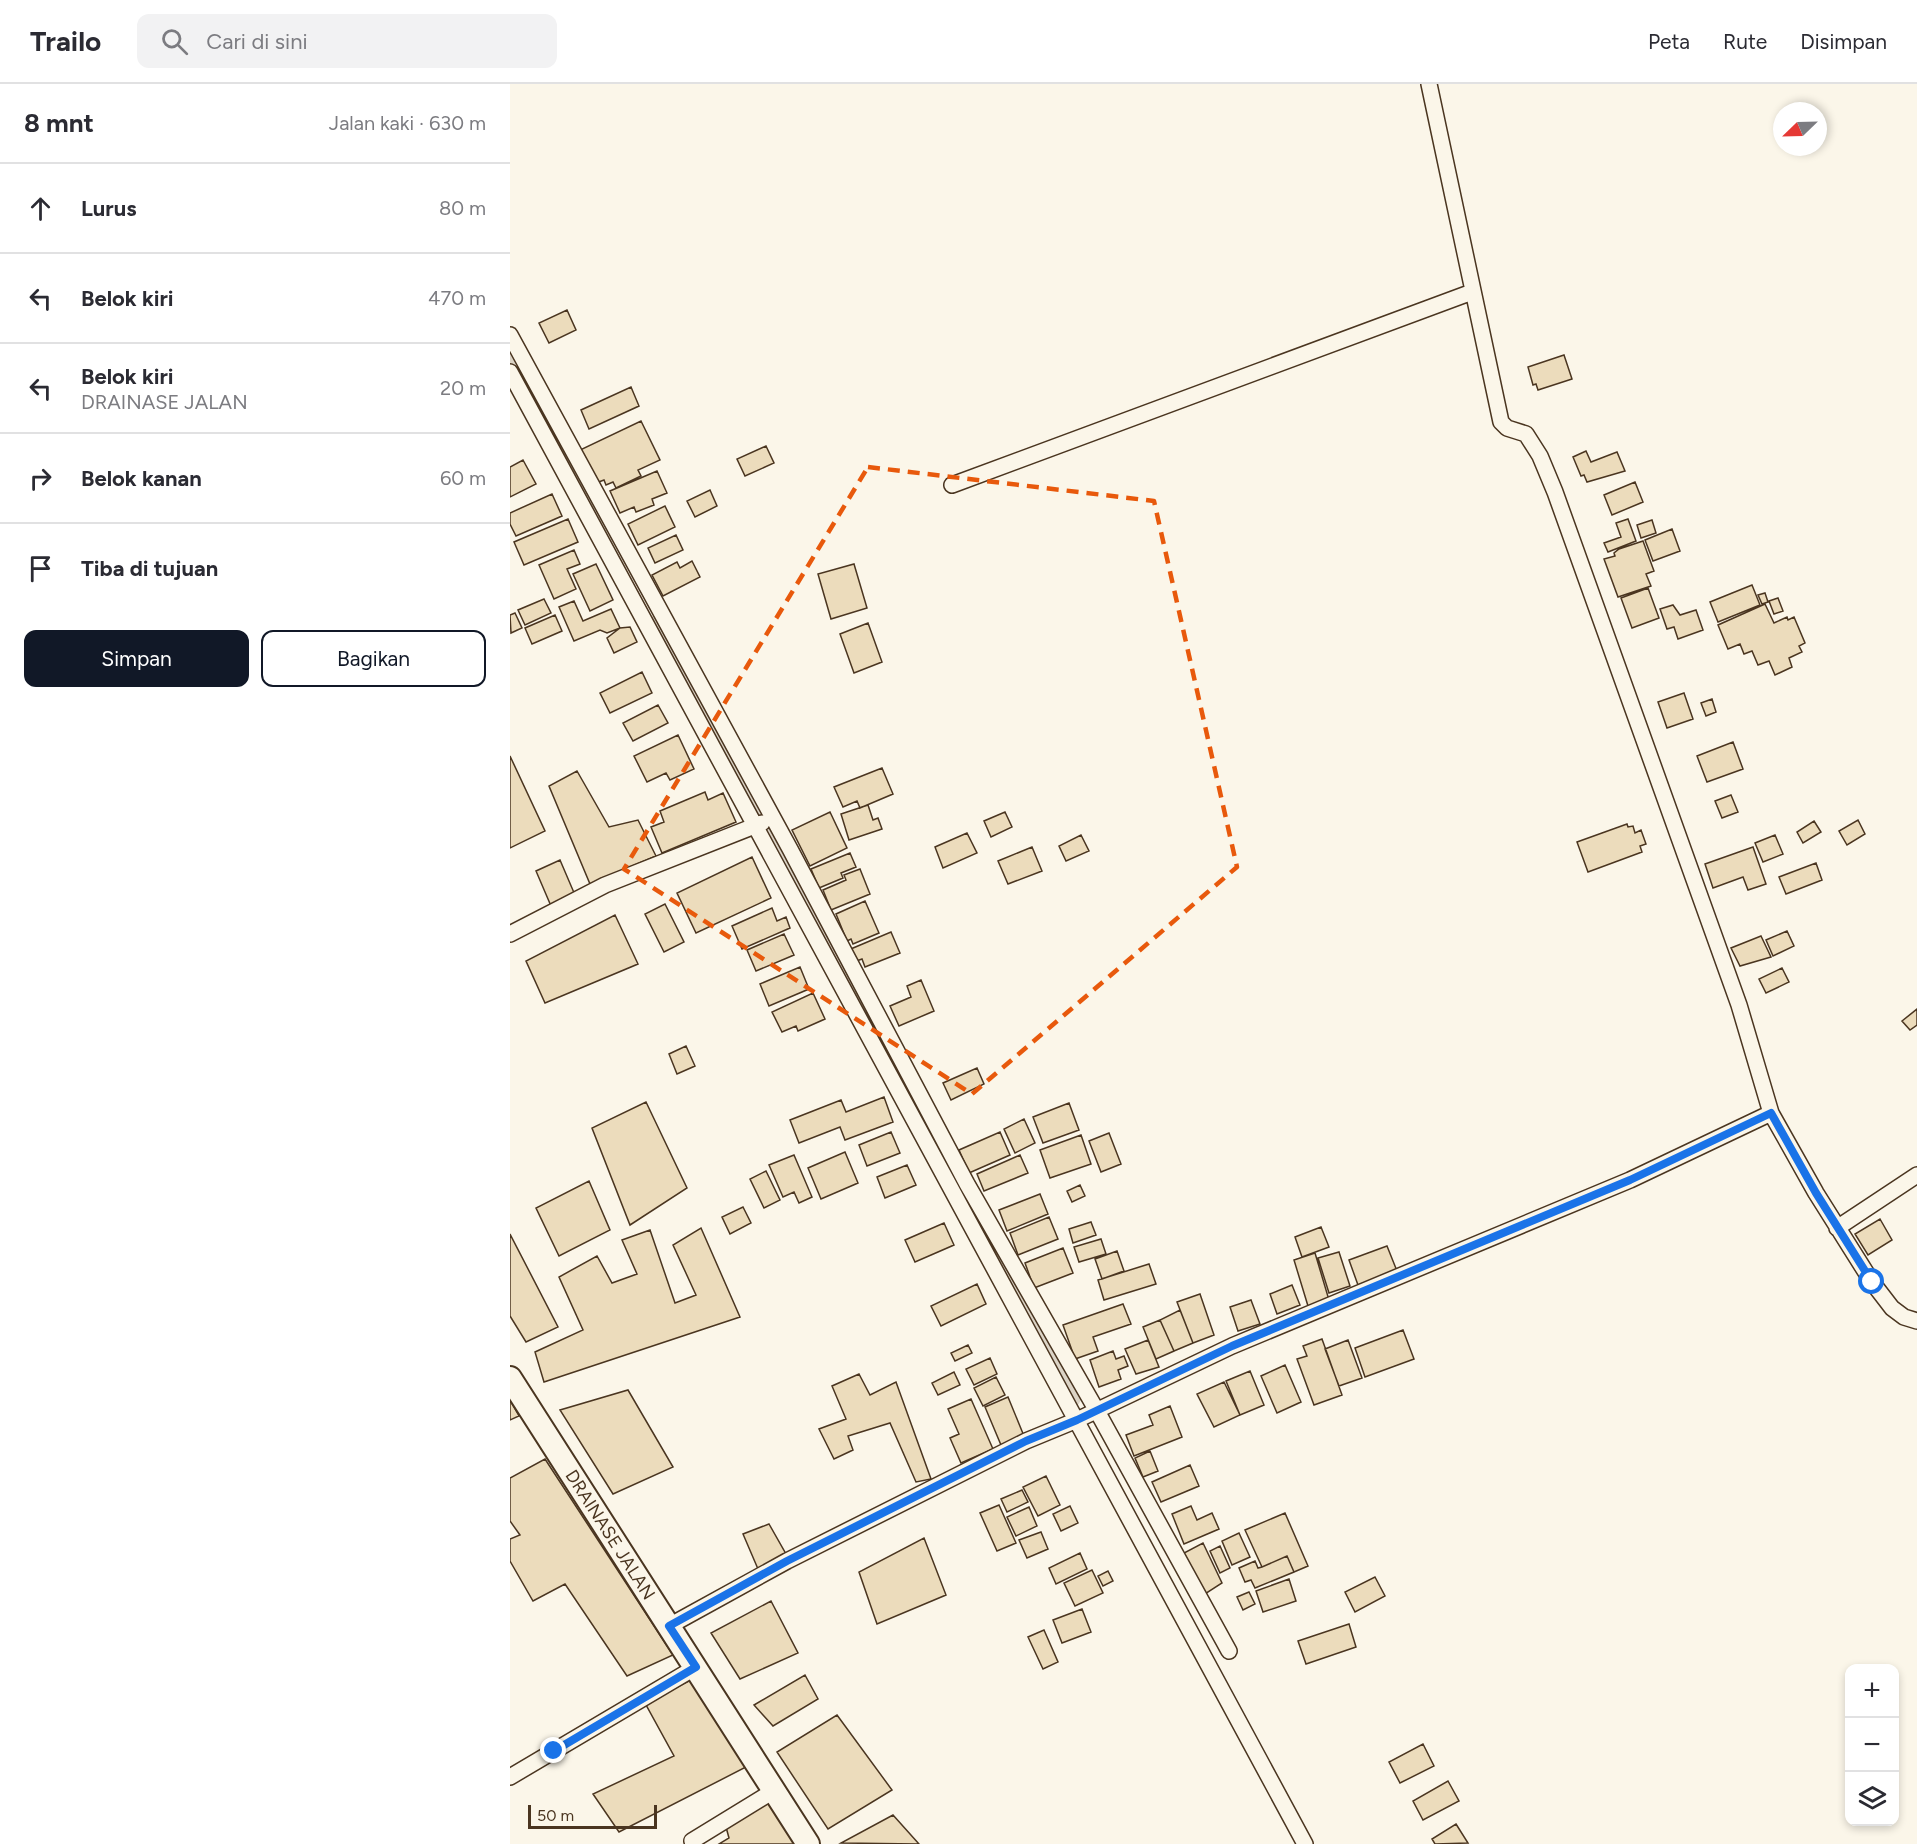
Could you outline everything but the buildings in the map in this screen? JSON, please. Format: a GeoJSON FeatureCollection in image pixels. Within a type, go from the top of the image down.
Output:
{"type":"FeatureCollection","features":[{"type":"Feature","properties":{"kind":"street"},"geometry":{"type":"LineString","coordinates":[[1429,84],[1501,422],[1507,428],[1526,434],[1540,456],[1556,492],[1739,1005],[1771,1113],[1837,1228],[1882,1297],[1904,1317],[1917,1321]]}},
{"type":"Feature","properties":{"kind":"street"},"geometry":{"type":"LineString","coordinates":[[952,485],[1472,292]]}},
{"type":"Feature","properties":{"kind":"street"},"geometry":{"type":"LineString","coordinates":[[510,335],[1077,1420],[1305,1844]]}},
{"type":"Feature","properties":{"kind":"street"},"geometry":{"type":"LineString","coordinates":[[510,372],[1097,1411],[1229,1651]]}},
{"type":"Feature","properties":{"kind":"street"},"geometry":{"type":"LineString","coordinates":[[510,934],[605,885],[765,821]]}},
{"type":"Feature","properties":{"kind":"street"},"geometry":{"type":"LineString","coordinates":[[669,1626],[817,1546],[1026,1441],[1097,1411],[1232,1346],[1630,1180],[1771,1113]]}},
{"type":"Feature","properties":{"kind":"street"},"geometry":{"type":"LineString","coordinates":[[1837,1228],[1917,1175]]}},
{"type":"Feature","properties":{"kind":"street","name":"DRAINASE JALAN"},"geometry":{"type":"LineString","coordinates":[[510,1378],[808,1844]]}},
{"type":"Feature","properties":{"kind":"street"},"geometry":{"type":"LineString","coordinates":[[510,1777],[696,1667]]}},
{"type":"Feature","properties":{"kind":"street"},"geometry":{"type":"LineString","coordinates":[[693,1844],[692,1841],[775,1790]]}},
{"type":"Feature","properties":{"kind":"highlighted area"},"geometry":{"type":"Polygon","coordinates":[[[868,467],[1154,501],[1237,867],[972,1094],[624,869],[868,467]]]}},
{"type":"Feature","properties":{"kind":"waterway"},"geometry":{"type":"LineString","coordinates":[[510,357],[528,389]]}},
{"type":"Feature","properties":{"kind":"waterway"},"geometry":{"type":"LineString","coordinates":[[655,625],[1072,1398]]}},
{"type":"Feature","properties":{"kind":"route"},"geometry":{"type":"LineString","coordinates":[[554,1751],[696,1667],[669,1626],[787,1561],[1026,1441],[1077,1420],[1232,1346],[1630,1180],[1771,1113],[1816,1193],[1872,1282]]}}]}
